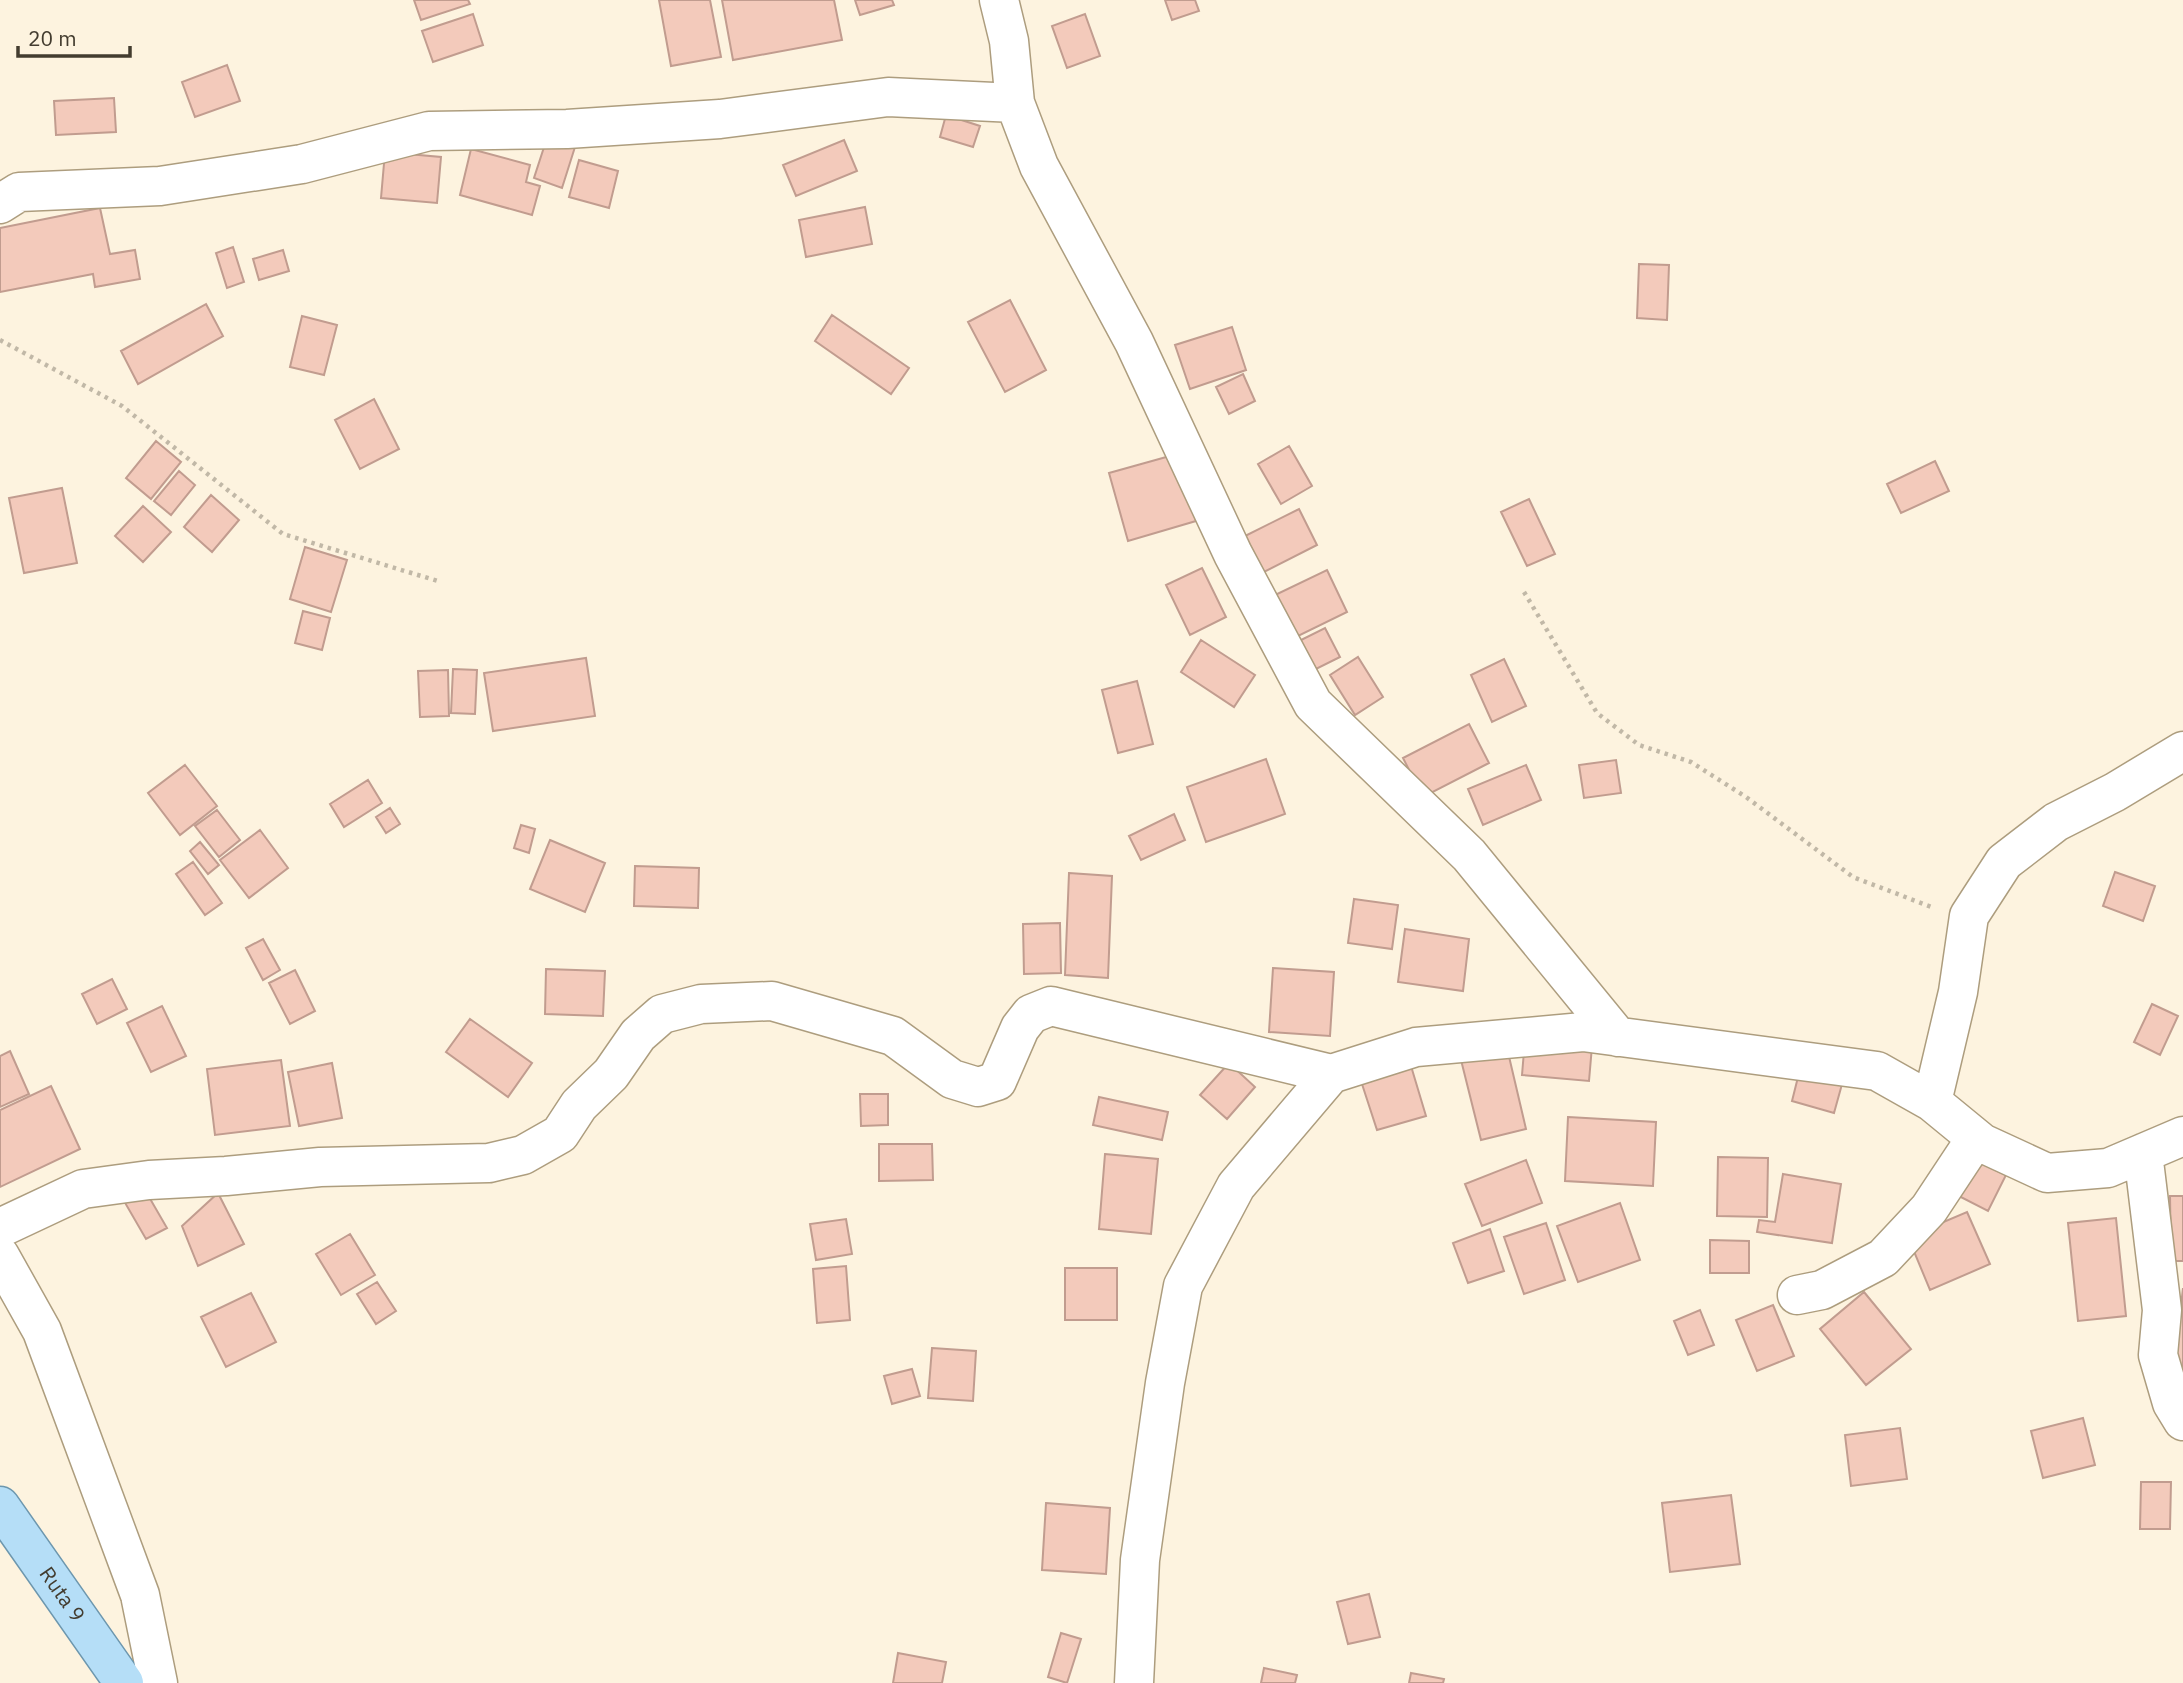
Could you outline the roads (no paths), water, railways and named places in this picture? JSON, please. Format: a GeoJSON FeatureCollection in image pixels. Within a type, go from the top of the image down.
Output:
{"type":"FeatureCollection","features":[{"type":"Feature","properties":{"kind":"main road","name":"Ruta 9"},"geometry":{"type":"LineString","coordinates":[[0,1506],[124,1683]]}},
{"type":"Feature","properties":{"kind":"street"},"geometry":{"type":"LineString","coordinates":[[999,0],[1009,41],[1015,103],[1040,166],[1134,342],[1233,554],[1312,704],[1469,855],[1618,1037]]}},
{"type":"Feature","properties":{"kind":"street"},"geometry":{"type":"LineString","coordinates":[[0,204],[19,192],[160,186],[302,164],[429,131],[567,129],[720,119],[888,97],[1015,103]]}},
{"type":"Feature","properties":{"kind":"street"},"geometry":{"type":"LineString","coordinates":[[1932,1102],[1958,992],[1969,916],[2004,862],[2056,822],[2115,792],[2183,751]]}},
{"type":"Feature","properties":{"kind":"street"},"geometry":{"type":"LineString","coordinates":[[0,1228],[83,1189],[149,1180],[226,1177],[320,1167],[489,1163],[523,1155],[560,1134],[579,1105],[611,1074],[638,1035],[662,1014],[701,1004],[772,1001],[893,1036],[952,1079],[978,1087],[998,1081],[1020,1028],[1031,1014],[1051,1006],[1331,1074],[1416,1047],[1583,1032],[1877,1071],[1932,1102],[1982,1143],[2046,1173],[2108,1168],[2183,1136]]}},
{"type":"Feature","properties":{"kind":"street"},"geometry":{"type":"LineString","coordinates":[[1134,1683],[1140,1559],[1165,1383],[1183,1286],[1236,1186],[1331,1074]]}},
{"type":"Feature","properties":{"kind":"street"},"geometry":{"type":"LineString","coordinates":[[1797,1295],[1822,1290],[1883,1258],[1928,1209],[1976,1138]]}},
{"type":"Feature","properties":{"kind":"street"},"geometry":{"type":"LineString","coordinates":[[2143,1153],[2162,1310],[2158,1355],[2172,1403],[2183,1421]]}},
{"type":"Feature","properties":{"kind":"street"},"geometry":{"type":"LineString","coordinates":[[0,1256],[42,1331],[140,1595],[158,1683]]}}]}
